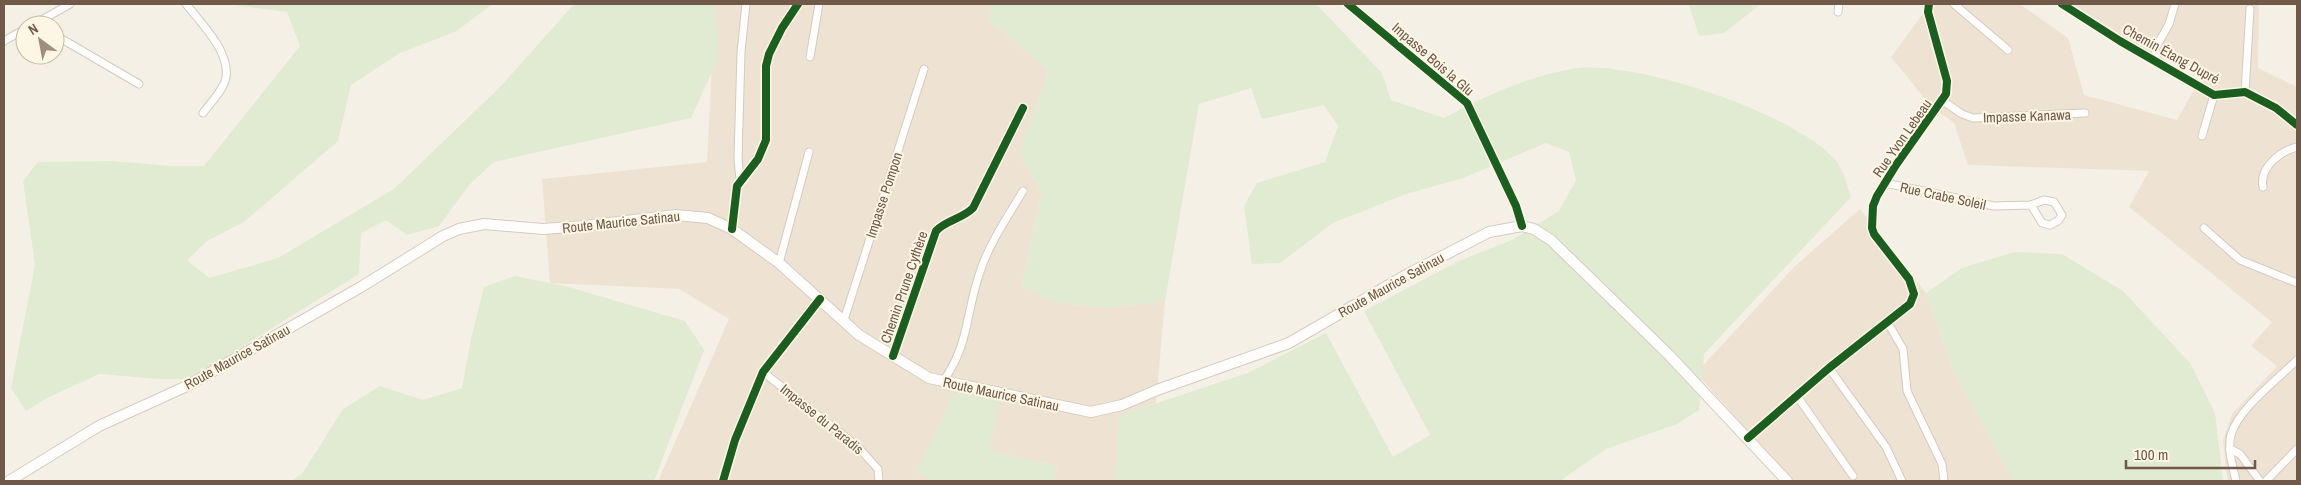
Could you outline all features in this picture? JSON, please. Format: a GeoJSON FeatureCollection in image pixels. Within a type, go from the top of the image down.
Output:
{"type":"FeatureCollection","features":[{"type":"Feature","properties":{"kind":"main road","name":"Route Maurice Satinau"},"geometry":{"type":"LineString","coordinates":[[9,481],[98,426],[187,386],[362,287],[443,236],[459,229],[496,224],[544,229],[568,228],[676,214],[708,218],[732,229],[779,264],[859,335],[929,378],[942,383],[1021,397],[1075,411],[1091,412],[1122,405],[1157,390],[1289,343],[1408,274],[1489,232],[1522,226]]}},
{"type":"Feature","properties":{"kind":"main road"},"geometry":{"type":"LineString","coordinates":[[1522,226],[1534,229],[1551,240],[1669,355],[1787,481]]}},
{"type":"Feature","properties":{"kind":"street"},"geometry":{"type":"LineString","coordinates":[[52,15],[70,4]]}},
{"type":"Feature","properties":{"kind":"street"},"geometry":{"type":"LineString","coordinates":[[186,4],[221,52],[226,68],[226,78],[222,87],[203,113]]}},
{"type":"Feature","properties":{"kind":"street"},"geometry":{"type":"LineString","coordinates":[[732,229],[740,180],[738,159],[741,52],[746,4]]}},
{"type":"Feature","properties":{"kind":"street"},"geometry":{"type":"LineString","coordinates":[[740,180],[758,160],[763,150],[768,54],[798,4]]}},
{"type":"Feature","properties":{"kind":"street"},"geometry":{"type":"LineString","coordinates":[[810,57],[819,4]]}},
{"type":"Feature","properties":{"kind":"street","name":"Impasse Bois la Glu"},"geometry":{"type":"LineString","coordinates":[[1348,4],[1467,103],[1516,206],[1522,226]]}},
{"type":"Feature","properties":{"kind":"street"},"geometry":{"type":"LineString","coordinates":[[1838,12],[1839,4]]}},
{"type":"Feature","properties":{"kind":"street","name":"Rue Yvon Lebeau"},"geometry":{"type":"LineString","coordinates":[[1748,438],[1829,368],[1910,304],[1914,294],[1909,279],[1872,228],[1873,206],[1885,183],[1944,101],[1948,88],[1928,12],[1929,4]]}},
{"type":"Feature","properties":{"kind":"street"},"geometry":{"type":"LineString","coordinates":[[1954,4],[2008,50]]}},
{"type":"Feature","properties":{"kind":"street","name":"Chemin Étang Dupré"},"geometry":{"type":"LineString","coordinates":[[2062,4],[2162,66],[2179,73],[2214,95],[2245,92]]}},
{"type":"Feature","properties":{"kind":"street"},"geometry":{"type":"LineString","coordinates":[[2162,66],[2155,52],[2169,24],[2175,4]]}},
{"type":"Feature","properties":{"kind":"street"},"geometry":{"type":"LineString","coordinates":[[2250,9],[2245,92],[2276,108],[2297,125]]}},
{"type":"Feature","properties":{"kind":"street"},"geometry":{"type":"LineString","coordinates":[[4,41],[15,35]]}},
{"type":"Feature","properties":{"kind":"street"},"geometry":{"type":"LineString","coordinates":[[65,41],[139,84]]}},
{"type":"Feature","properties":{"kind":"street","name":"Impasse Pompon"},"geometry":{"type":"LineString","coordinates":[[844,320],[924,69]]}},
{"type":"Feature","properties":{"kind":"street"},"geometry":{"type":"LineString","coordinates":[[2202,136],[2214,95]]}},
{"type":"Feature","properties":{"kind":"street","name":"Impasse Kanawa"},"geometry":{"type":"LineString","coordinates":[[1944,101],[1962,114],[1973,118],[2086,113]]}},
{"type":"Feature","properties":{"kind":"street","name":"Chemin Prune Cythère"},"geometry":{"type":"LineString","coordinates":[[893,356],[936,231],[944,224],[965,215],[973,208],[1023,108]]}},
{"type":"Feature","properties":{"kind":"street"},"geometry":{"type":"LineString","coordinates":[[2263,187],[2261,180],[2265,171],[2283,152],[2297,147]]}},
{"type":"Feature","properties":{"kind":"street"},"geometry":{"type":"LineString","coordinates":[[779,264],[809,152]]}},
{"type":"Feature","properties":{"kind":"street","name":"Rue Crabe Soleil"},"geometry":{"type":"LineString","coordinates":[[1885,183],[1994,206],[2031,205]]}},
{"type":"Feature","properties":{"kind":"street"},"geometry":{"type":"LineString","coordinates":[[942,383],[954,367],[962,349],[975,287],[988,251],[1023,191]]}},
{"type":"Feature","properties":{"kind":"street"},"geometry":{"type":"LineString","coordinates":[[2204,228],[2240,260],[2297,283]]}},
{"type":"Feature","properties":{"kind":"street"},"geometry":{"type":"LineString","coordinates":[[723,481],[735,440],[763,372],[820,299]]}},
{"type":"Feature","properties":{"kind":"street"},"geometry":{"type":"LineString","coordinates":[[1888,323],[1903,349],[1907,391],[1942,464],[1944,481]]}},
{"type":"Feature","properties":{"kind":"street"},"geometry":{"type":"LineString","coordinates":[[2236,481],[2230,449],[2231,437],[2236,424],[2248,409],[2297,360]]}},
{"type":"Feature","properties":{"kind":"street"},"geometry":{"type":"LineString","coordinates":[[1829,368],[1886,447],[1902,481]]}},
{"type":"Feature","properties":{"kind":"street","name":"Impasse du Paradis"},"geometry":{"type":"LineString","coordinates":[[763,372],[858,447],[878,469],[879,481]]}},
{"type":"Feature","properties":{"kind":"street"},"geometry":{"type":"LineString","coordinates":[[1797,396],[1854,476]]}},
{"type":"Feature","properties":{"kind":"street"},"geometry":{"type":"LineString","coordinates":[[2230,449],[2240,454],[2260,481]]}},
{"type":"Feature","properties":{"kind":"street"},"geometry":{"type":"LineString","coordinates":[[2266,481],[2297,449]]}},
{"type":"Feature","properties":{"kind":"shaded area"},"geometry":{"type":"Polygon","coordinates":[[[715,4],[991,4],[989,19],[1049,71],[1019,153],[1042,193],[1022,285],[1052,301],[1103,308],[1165,301],[1156,403],[1119,416],[1116,481],[1054,481],[1057,466],[988,451],[917,471],[932,481],[658,481],[729,319],[679,289],[550,283],[542,179],[707,162],[715,4]]]}},
{"type":"Feature","properties":{"kind":"shaded area"},"geometry":{"type":"Polygon","coordinates":[[[1930,4],[2020,4],[2068,38],[2084,95],[2177,120],[2205,70],[2166,60],[2143,49],[2067,4],[2259,4],[2258,68],[2297,87],[2297,481],[2228,481],[2226,469],[2223,440],[2232,414],[2277,366],[2251,346],[2272,322],[2129,207],[2149,171],[1968,165],[1954,123],[1930,105],[1891,57],[1930,4]]]}},
{"type":"Feature","properties":{"kind":"shaded area"},"geometry":{"type":"Polygon","coordinates":[[[1860,209],[1926,293],[1955,375],[2012,477],[2012,481],[1793,481],[1696,373],[1794,267],[1860,209]]]}},
{"type":"Feature","properties":{"kind":"green space"},"geometry":{"type":"Polygon","coordinates":[[[225,4],[493,4],[455,32],[400,53],[351,85],[338,141],[244,222],[207,241],[187,260],[209,278],[278,258],[394,189],[502,85],[574,4],[715,4],[719,57],[691,118],[494,162],[470,184],[439,226],[407,235],[386,220],[361,233],[359,274],[190,379],[158,379],[99,374],[47,398],[26,411],[11,388],[35,265],[23,181],[38,162],[112,161],[171,166],[204,166],[300,46],[287,12],[225,4]]]}},
{"type":"Feature","properties":{"kind":"green space"},"geometry":{"type":"Polygon","coordinates":[[[991,4],[1316,4],[1382,73],[1391,100],[1444,118],[1522,82],[1554,73],[1571,69],[1598,68],[1633,72],[1712,93],[1788,126],[1817,144],[1837,162],[1851,197],[1704,354],[1699,410],[1677,424],[1606,449],[1560,481],[1116,481],[1118,416],[1248,373],[1326,333],[1393,457],[1430,435],[1364,311],[1459,261],[1512,240],[1559,211],[1576,180],[1569,152],[1546,143],[1463,178],[1406,194],[1333,223],[1280,263],[1252,264],[1244,206],[1257,183],[1325,162],[1338,126],[1324,105],[1262,119],[1251,88],[1199,104],[1165,301],[1103,308],[1052,301],[1022,285],[1042,193],[1019,153],[1049,71],[989,19],[991,4]]]}},
{"type":"Feature","properties":{"kind":"green space"},"geometry":{"type":"Polygon","coordinates":[[[1689,4],[1761,4],[1724,33],[1699,36],[1689,4]]]}},
{"type":"Feature","properties":{"kind":"green space"},"geometry":{"type":"Polygon","coordinates":[[[2014,252],[2062,254],[2123,291],[2191,364],[2215,413],[2223,481],[2011,481],[2012,477],[1955,375],[1926,293],[1962,268],[2014,252]]]}},
{"type":"Feature","properties":{"kind":"green space"},"geometry":{"type":"Polygon","coordinates":[[[515,276],[565,286],[685,321],[704,350],[654,481],[291,481],[302,474],[343,409],[380,386],[423,400],[462,388],[471,339],[484,287],[515,276]]]}},
{"type":"Feature","properties":{"kind":"green space"},"geometry":{"type":"Polygon","coordinates":[[[954,393],[1001,400],[989,451],[1057,466],[1054,481],[932,481],[917,471],[954,393]]]}},
{"type":"Feature","properties":{"kind":"cycle path"},"geometry":{"type":"LineString","coordinates":[[732,229],[737,186],[758,159],[766,140],[766,66],[769,54],[782,28],[798,4]]}},
{"type":"Feature","properties":{"kind":"cycle path"},"geometry":{"type":"LineString","coordinates":[[1348,4],[1467,103],[1516,206],[1522,226]]}},
{"type":"Feature","properties":{"kind":"cycle path"},"geometry":{"type":"LineString","coordinates":[[1748,438],[1829,368],[1910,304],[1914,294],[1909,279],[1874,234],[1872,228],[1873,206],[1896,165],[1946,94],[1947,81],[1928,12],[1929,4]]}},
{"type":"Feature","properties":{"kind":"cycle path"},"geometry":{"type":"LineString","coordinates":[[2062,4],[2120,41],[2214,95],[2245,92],[2276,108],[2297,125]]}},
{"type":"Feature","properties":{"kind":"cycle path"},"geometry":{"type":"LineString","coordinates":[[893,356],[936,231],[944,224],[964,215],[973,208],[1023,108]]}},
{"type":"Feature","properties":{"kind":"cycle path"},"geometry":{"type":"LineString","coordinates":[[723,481],[735,440],[763,372],[820,299]]}}]}
